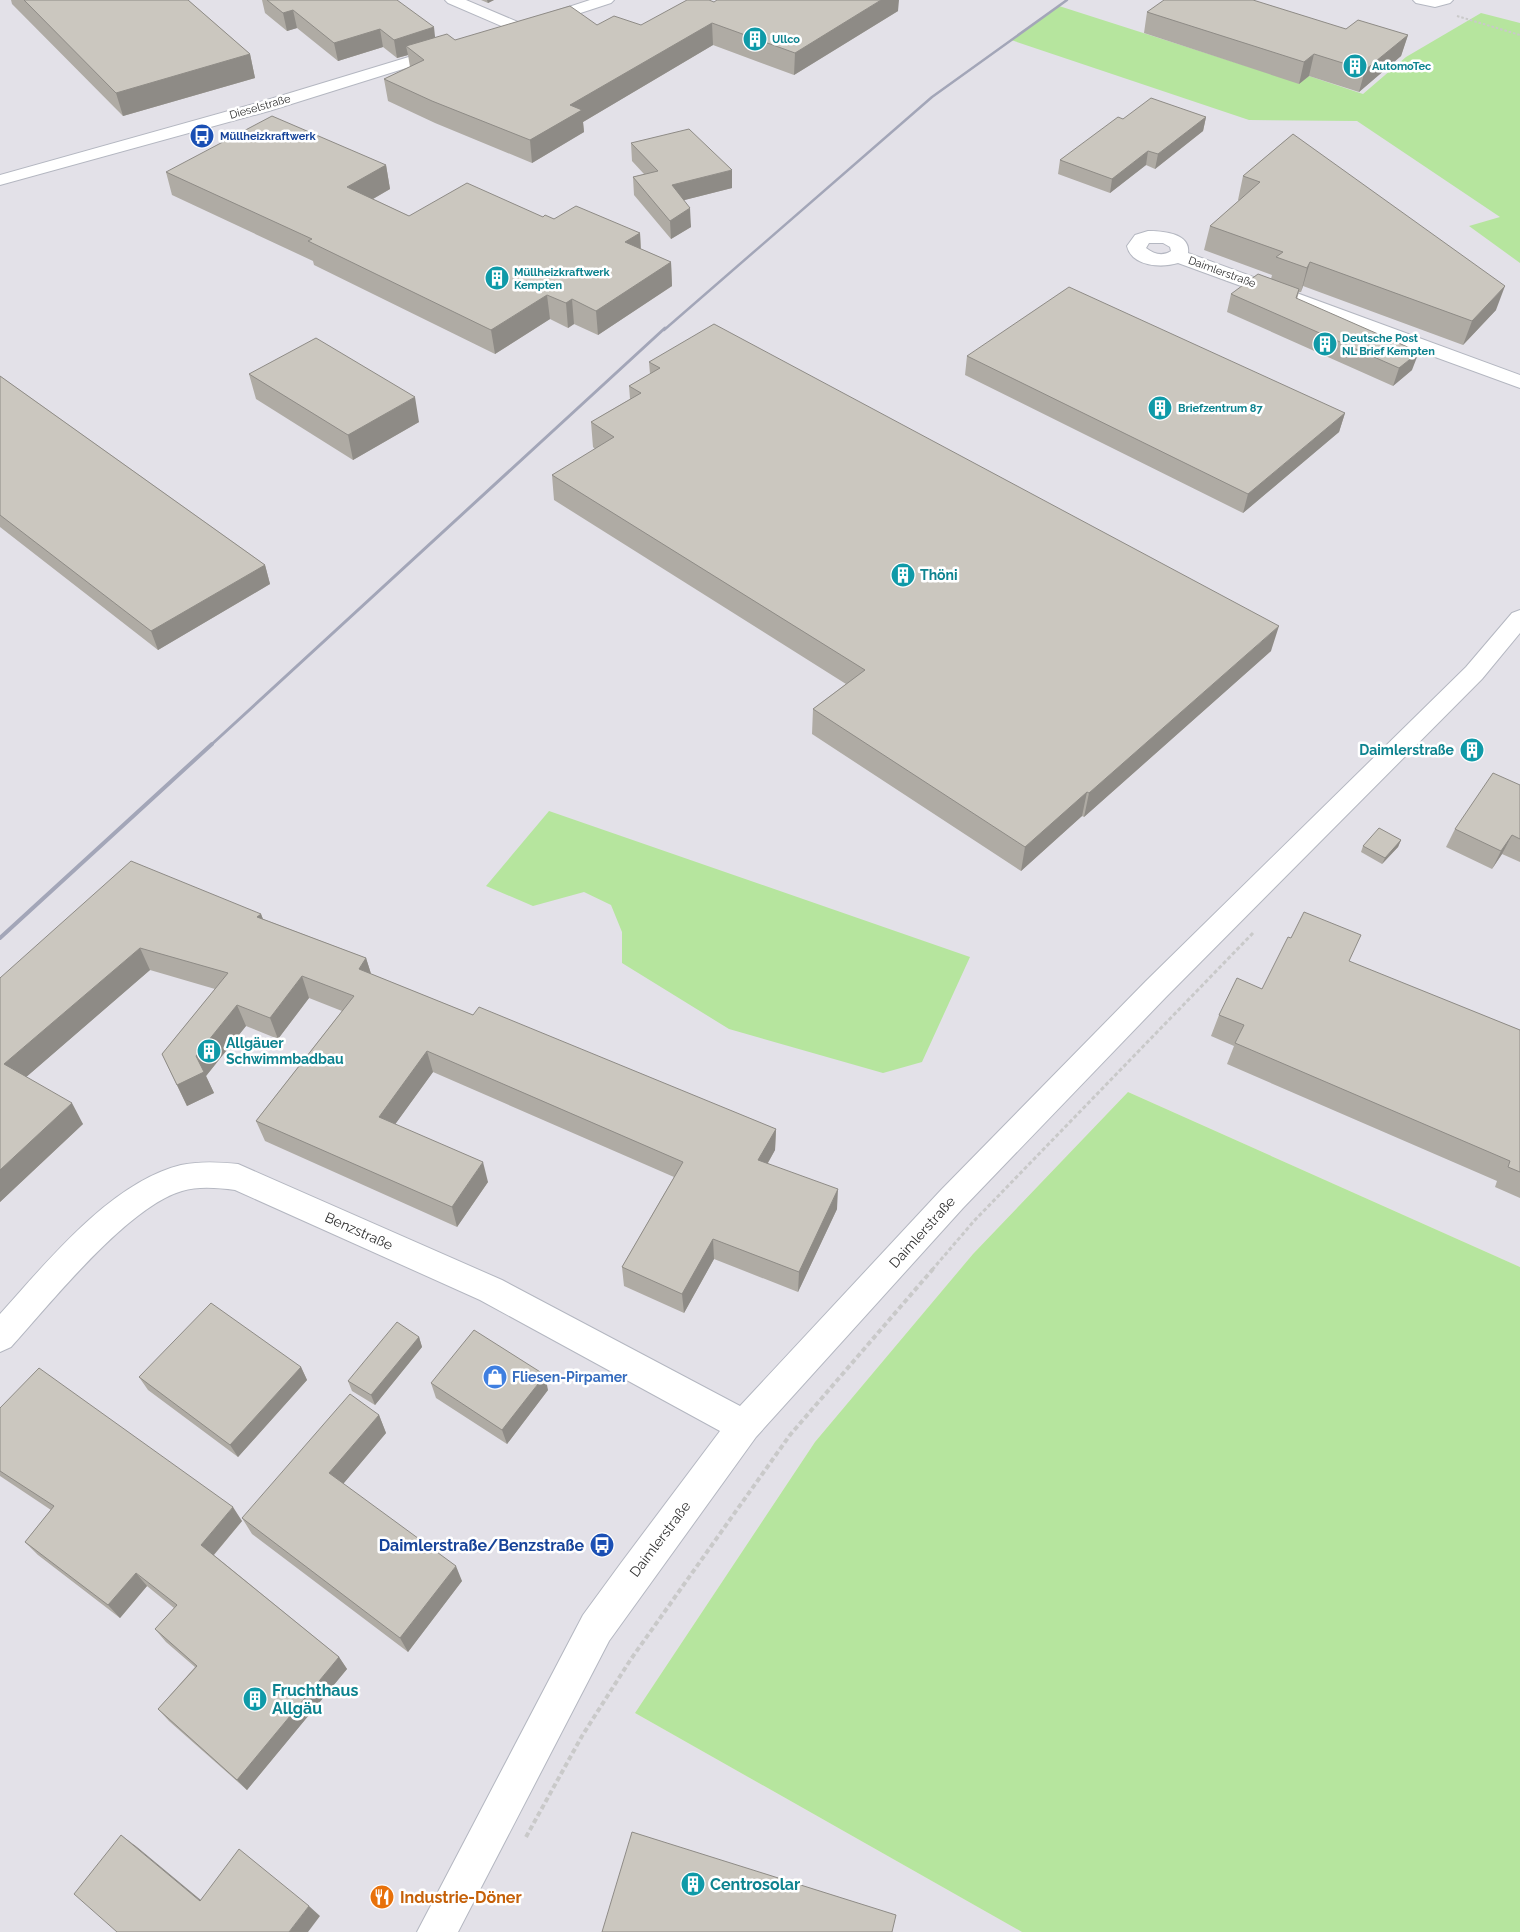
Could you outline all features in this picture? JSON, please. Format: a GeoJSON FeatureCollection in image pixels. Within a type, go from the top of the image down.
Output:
{"type":"FeatureCollection","features":[{"type":"Feature","properties":{"kind":"street"},"geometry":{"type":"LineString","coordinates":[[453,0],[519,28]]}},
{"type":"Feature","properties":{"kind":"street"},"geometry":{"type":"LineString","coordinates":[[493,36],[606,0]]}},
{"type":"Feature","properties":{"kind":"street"},"geometry":{"type":"LineString","coordinates":[[1421,0],[1435,2],[1445,0]]}},
{"type":"Feature","properties":{"kind":"street","name":"Dieselstraße"},"geometry":{"type":"LineString","coordinates":[[0,180],[263,107],[457,48]]}},
{"type":"Feature","properties":{"kind":"street","name":"Daimlerstraße"},"geometry":{"type":"LineString","coordinates":[[1178,256],[1520,382]]}},
{"type":"Feature","properties":{"kind":"street","name":"Daimlerstraße"},"geometry":{"type":"LineString","coordinates":[[437,1932],[596,1628],[744,1426],[952,1199],[1156,989],[1474,673],[1520,618]]}},
{"type":"Feature","properties":{"kind":"street","name":"Benzstraße"},"geometry":{"type":"LineString","coordinates":[[0,1336],[95,1236],[142,1196],[178,1179],[215,1174],[238,1176],[491,1290],[744,1426]]}},
{"type":"Feature","properties":{"kind":"path"},"geometry":{"type":"LineString","coordinates":[[1453,15],[1520,35]]}},
{"type":"Feature","properties":{"kind":"path"},"geometry":{"type":"LineString","coordinates":[[525,1838],[582,1736],[631,1660],[790,1435],[974,1221],[1260,925]]}},
{"type":"Feature","properties":{"kind":"shaded area"},"geometry":{"type":"Polygon","coordinates":[[[0,0],[1520,0],[1520,1267],[1128,1092],[973,1254],[815,1442],[635,1713],[1022,1932],[0,1932],[0,0]]]}},
{"type":"Feature","properties":{"kind":"green space"},"geometry":{"type":"Polygon","coordinates":[[[1059,6],[1299,83],[1309,76],[1363,94],[1406,57],[1481,13],[1520,23],[1520,263],[1469,226],[1500,217],[1357,121],[1249,120],[1011,40],[1059,6]]]}},
{"type":"Feature","properties":{"kind":"green space"},"geometry":{"type":"Polygon","coordinates":[[[549,811],[970,957],[922,1062],[883,1073],[729,1029],[622,963],[622,932],[611,905],[584,892],[533,906],[486,886],[549,811]]]}},
{"type":"Feature","properties":{"kind":"green space"},"geometry":{"type":"Polygon","coordinates":[[[1128,1092],[1520,1267],[1520,1932],[1022,1932],[635,1713],[815,1442],[973,1254],[1128,1092]]]}},
{"type":"Feature","properties":{"kind":"building"},"geometry":{"type":"Polygon","coordinates":[[[24,0],[188,0],[250,54],[116,93],[24,0]]]}},
{"type":"Feature","properties":{"kind":"building"},"geometry":{"type":"Polygon","coordinates":[[[267,0],[397,0],[434,27],[394,40],[380,29],[334,43],[293,10],[283,13],[267,0]]]}},
{"type":"Feature","properties":{"kind":"building"},"geometry":{"type":"Polygon","coordinates":[[[687,0],[709,0],[714,2],[717,0],[881,0],[795,53],[712,23],[570,105],[582,110],[530,140],[432,101],[384,79],[424,60],[406,46],[447,34],[455,40],[570,6],[597,25],[614,16],[641,25],[687,0]]]}},
{"type":"Feature","properties":{"kind":"building"},"geometry":{"type":"Polygon","coordinates":[[[1164,0],[1253,0],[1346,29],[1358,20],[1408,35],[1365,70],[1314,54],[1304,62],[1147,12],[1164,0]]]}},
{"type":"Feature","properties":{"kind":"building"},"geometry":{"type":"Polygon","coordinates":[[[1151,98],[1206,117],[1158,154],[1148,151],[1112,179],[1060,160],[1118,117],[1123,119],[1151,98]]]}},
{"type":"Feature","properties":{"kind":"building"},"geometry":{"type":"Polygon","coordinates":[[[272,116],[386,165],[347,187],[409,216],[467,183],[543,217],[545,215],[554,219],[576,206],[640,233],[625,242],[671,262],[596,311],[572,299],[566,303],[547,295],[491,330],[308,241],[312,239],[166,172],[272,116]]]}},
{"type":"Feature","properties":{"kind":"building"},"geometry":{"type":"Polygon","coordinates":[[[689,129],[732,170],[672,185],[690,208],[670,221],[633,177],[658,171],[631,143],[689,129]]]}},
{"type":"Feature","properties":{"kind":"building"},"geometry":{"type":"Polygon","coordinates":[[[1293,134],[1505,286],[1472,321],[1310,262],[1307,268],[1276,257],[1283,252],[1210,226],[1260,182],[1243,176],[1293,134]]]}},
{"type":"Feature","properties":{"kind":"building"},"geometry":{"type":"Polygon","coordinates":[[[1258,274],[1299,289],[1296,298],[1419,352],[1399,368],[1231,294],[1258,274]]]}},
{"type":"Feature","properties":{"kind":"building","name":"Briefzentrum 87"},"geometry":{"type":"Polygon","coordinates":[[[1069,287],[1345,413],[1248,494],[967,356],[1069,287]]]}},
{"type":"Feature","properties":{"kind":"building","name":"Thöni"},"geometry":{"type":"Polygon","coordinates":[[[714,324],[1279,626],[1025,847],[813,709],[865,670],[552,475],[614,437],[591,422],[641,393],[629,386],[660,368],[649,362],[714,324]]]}},
{"type":"Feature","properties":{"kind":"building"},"geometry":{"type":"Polygon","coordinates":[[[316,338],[415,397],[348,435],[249,374],[316,338]]]}},
{"type":"Feature","properties":{"kind":"building"},"geometry":{"type":"Polygon","coordinates":[[[0,376],[265,565],[151,631],[0,515],[0,376]]]}},
{"type":"Feature","properties":{"kind":"building"},"geometry":{"type":"Polygon","coordinates":[[[1493,773],[1520,785],[1520,839],[1512,835],[1501,851],[1455,829],[1493,773]]]}},
{"type":"Feature","properties":{"kind":"building"},"geometry":{"type":"Polygon","coordinates":[[[1379,828],[1401,840],[1385,858],[1363,846],[1379,828]]]}},
{"type":"Feature","properties":{"kind":"building"},"geometry":{"type":"Polygon","coordinates":[[[131,861],[261,914],[257,917],[366,958],[359,969],[473,1015],[479,1007],[776,1129],[758,1160],[838,1189],[799,1272],[713,1239],[682,1294],[622,1267],[683,1162],[427,1051],[379,1117],[483,1162],[452,1207],[256,1121],[354,996],[302,976],[270,1018],[237,1005],[196,1056],[204,1072],[177,1085],[162,1054],[228,973],[140,948],[4,1064],[72,1103],[0,1170],[0,978],[131,861]]]}},
{"type":"Feature","properties":{"kind":"building"},"geometry":{"type":"Polygon","coordinates":[[[1304,912],[1361,935],[1349,961],[1520,1030],[1520,1172],[1508,1167],[1510,1161],[1235,1043],[1244,1025],[1219,1015],[1237,978],[1262,989],[1288,937],[1291,938],[1304,912]]]}},
{"type":"Feature","properties":{"kind":"building"},"geometry":{"type":"Polygon","coordinates":[[[211,1303],[301,1367],[230,1445],[139,1377],[211,1303]]]}},
{"type":"Feature","properties":{"kind":"building"},"geometry":{"type":"Polygon","coordinates":[[[397,1322],[419,1337],[371,1395],[348,1381],[397,1322]]]}},
{"type":"Feature","properties":{"kind":"building"},"geometry":{"type":"Polygon","coordinates":[[[474,1330],[545,1375],[502,1430],[431,1383],[474,1330]]]}},
{"type":"Feature","properties":{"kind":"building"},"geometry":{"type":"Polygon","coordinates":[[[39,1368],[233,1507],[201,1545],[339,1657],[237,1780],[158,1709],[197,1666],[155,1629],[177,1605],[136,1573],[108,1605],[25,1542],[54,1506],[0,1471],[0,1408],[39,1368]]]}},
{"type":"Feature","properties":{"kind":"building"},"geometry":{"type":"Polygon","coordinates":[[[350,1394],[379,1415],[329,1473],[456,1566],[400,1638],[242,1518],[350,1394]]]}},
{"type":"Feature","properties":{"kind":"building","name":"Centrosolar"},"geometry":{"type":"Polygon","coordinates":[[[632,1832],[896,1915],[892,1932],[602,1932],[632,1832]]]}},
{"type":"Feature","properties":{"kind":"building"},"geometry":{"type":"Polygon","coordinates":[[[121,1835],[200,1901],[239,1849],[309,1906],[289,1932],[117,1932],[74,1894],[121,1835]]]}},
{"type":"Feature","properties":{"kind":"railway"},"geometry":{"type":"LineString","coordinates":[[664,330],[932,97],[1067,0]]}},
{"type":"Feature","properties":{"kind":"railway"},"geometry":{"type":"LineString","coordinates":[[211,745],[665,328]]}},
{"type":"Feature","properties":{"kind":"railway"},"geometry":{"type":"LineString","coordinates":[[0,938],[212,744]]}},
{"type":"Feature","properties":{"kind":"place","name":"Ullco"},"geometry":{"type":"Point","coordinates":[755,39]}},
{"type":"Feature","properties":{"kind":"place","name":"AutomoTec"},"geometry":{"type":"Point","coordinates":[1355,66]}},
{"type":"Feature","properties":{"kind":"place","name":"Müllheizkraftwerk"},"geometry":{"type":"Point","coordinates":[202,136]}},
{"type":"Feature","properties":{"kind":"place","name":"Müllheizkraftwerk Kempten"},"geometry":{"type":"Point","coordinates":[497,278]}},
{"type":"Feature","properties":{"kind":"place","name":"Deutsche Post NL Brief Kempten"},"geometry":{"type":"Point","coordinates":[1325,344]}},
{"type":"Feature","properties":{"kind":"place","name":"Briefzentrum 87"},"geometry":{"type":"Point","coordinates":[1160,408]}},
{"type":"Feature","properties":{"kind":"place","name":"Thöni"},"geometry":{"type":"Point","coordinates":[903,575]}},
{"type":"Feature","properties":{"kind":"place","name":"Daimlerstraße"},"geometry":{"type":"Point","coordinates":[1472,750]}},
{"type":"Feature","properties":{"kind":"place","name":"Allgäuer Schwimmbadbau"},"geometry":{"type":"Point","coordinates":[209,1051]}},
{"type":"Feature","properties":{"kind":"place","name":"Fliesen-Pirpamer"},"geometry":{"type":"Point","coordinates":[495,1377]}},
{"type":"Feature","properties":{"kind":"place","name":"Daimlerstraße/Benzstraße"},"geometry":{"type":"Point","coordinates":[602,1545]}},
{"type":"Feature","properties":{"kind":"place","name":"Fruchthaus Allgäu"},"geometry":{"type":"Point","coordinates":[255,1699]}},
{"type":"Feature","properties":{"kind":"place","name":"Centrosolar"},"geometry":{"type":"Point","coordinates":[693,1884]}},
{"type":"Feature","properties":{"kind":"place","name":"Industrie-Döner"},"geometry":{"type":"Point","coordinates":[382,1897]}}]}
